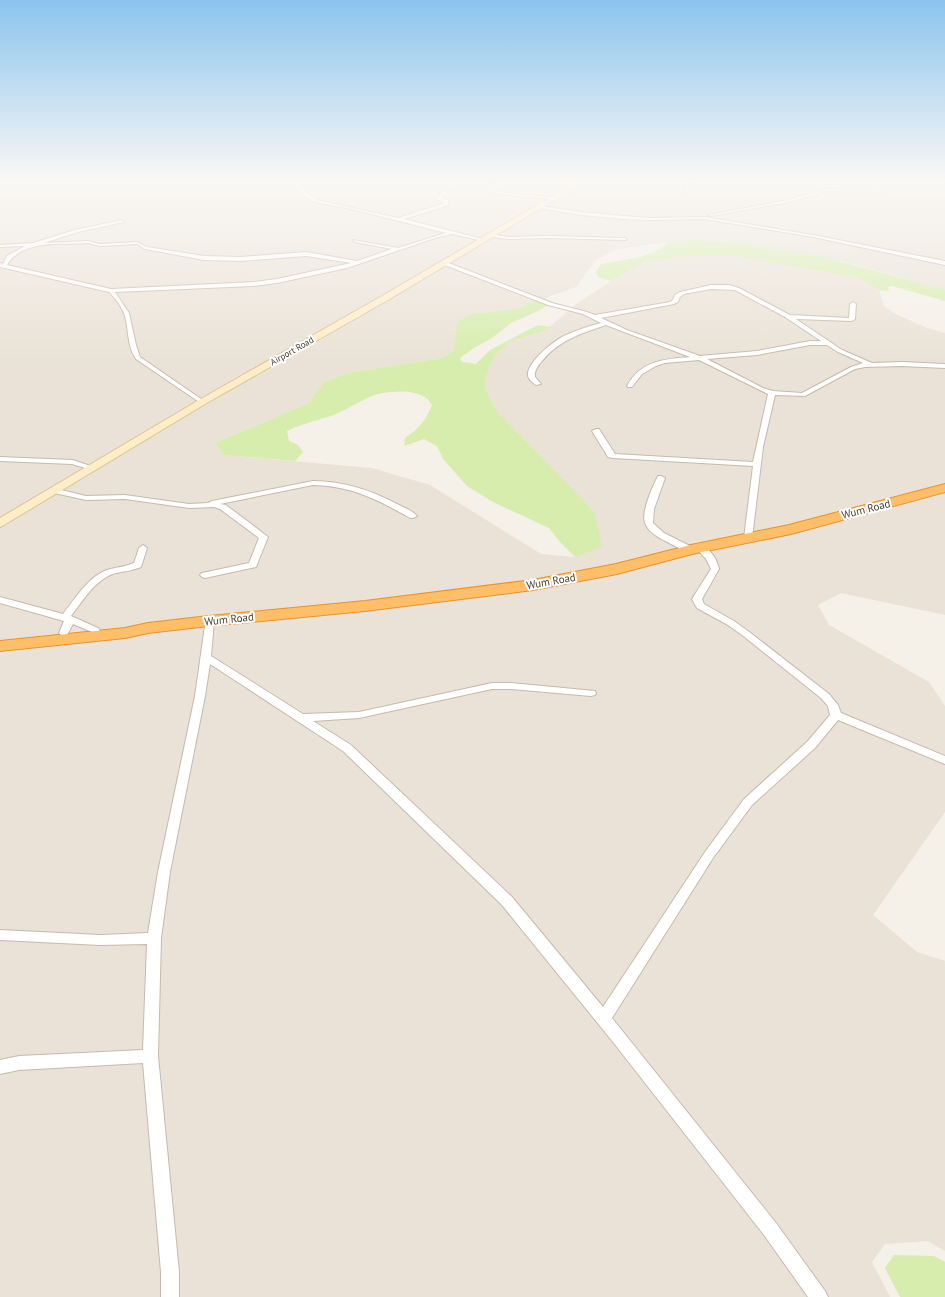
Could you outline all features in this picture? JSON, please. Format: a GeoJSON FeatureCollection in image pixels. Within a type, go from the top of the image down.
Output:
{"type":"FeatureCollection","features":[{"type":"Feature","properties":{"kind":"highway","name":"Wum Road"},"geometry":{"type":"LineString","coordinates":[[0,646],[125,633],[148,628],[209,621],[365,606],[533,585],[617,569],[696,549],[791,529],[945,488]]}},
{"type":"Feature","properties":{"kind":"highway","name":"Wum Road"},"geometry":{"type":"LineString","coordinates":[[0,639],[66,623],[94,630],[126,627],[148,628]]}},
{"type":"Feature","properties":{"kind":"main road","name":"Airport Road"},"geometry":{"type":"LineString","coordinates":[[0,523],[202,402],[444,263],[480,241]]}},
{"type":"Feature","properties":{"kind":"street"},"geometry":{"type":"LineString","coordinates":[[48,241],[14,254],[7,258],[2,265],[111,291],[254,284],[329,272],[424,241]]}},
{"type":"Feature","properties":{"kind":"street"},"geometry":{"type":"LineString","coordinates":[[355,241],[399,249]]}},
{"type":"Feature","properties":{"kind":"street"},"geometry":{"type":"LineString","coordinates":[[835,241],[945,263]]}},
{"type":"Feature","properties":{"kind":"street"},"geometry":{"type":"LineString","coordinates":[[0,246],[91,242],[100,245],[137,243],[145,248],[204,258],[241,259],[306,254],[358,263]]}},
{"type":"Feature","properties":{"kind":"street"},"geometry":{"type":"LineString","coordinates":[[444,263],[550,304],[596,317],[625,331],[702,359],[761,389],[772,393],[792,395],[803,394],[853,368],[870,364],[945,366]]}},
{"type":"Feature","properties":{"kind":"street"},"geometry":{"type":"LineString","coordinates":[[596,317],[672,304],[676,301],[677,296],[682,293],[719,287],[734,288],[746,293],[788,317],[827,343],[870,364]]}},
{"type":"Feature","properties":{"kind":"street"},"geometry":{"type":"LineString","coordinates":[[111,291],[122,302],[126,311],[129,320],[134,353],[138,358],[202,402]]}},
{"type":"Feature","properties":{"kind":"street"},"geometry":{"type":"LineString","coordinates":[[788,317],[850,320],[852,319],[853,304]]}},
{"type":"Feature","properties":{"kind":"street"},"geometry":{"type":"LineString","coordinates":[[538,384],[531,379],[530,376],[547,350],[556,342],[566,337],[606,323]]}},
{"type":"Feature","properties":{"kind":"street"},"geometry":{"type":"LineString","coordinates":[[630,386],[640,371],[651,365],[674,360],[702,359],[757,353],[810,343],[827,343]]}},
{"type":"Feature","properties":{"kind":"street"},"geometry":{"type":"LineString","coordinates":[[748,538],[756,464],[764,418],[772,393]]}},
{"type":"Feature","properties":{"kind":"street"},"geometry":{"type":"LineString","coordinates":[[596,431],[613,456],[679,458],[756,464]]}},
{"type":"Feature","properties":{"kind":"street"},"geometry":{"type":"LineString","coordinates":[[0,459],[73,462],[92,468]]}},
{"type":"Feature","properties":{"kind":"street"},"geometry":{"type":"LineString","coordinates":[[661,478],[659,487],[652,499],[649,513],[649,522],[652,528],[659,534],[709,555],[714,562],[715,569],[697,599],[700,606],[731,623],[825,696],[833,705],[836,715]]}},
{"type":"Feature","properties":{"kind":"street"},"geometry":{"type":"LineString","coordinates":[[196,506],[313,482],[326,482],[349,485],[378,497],[413,516]]}},
{"type":"Feature","properties":{"kind":"street"},"geometry":{"type":"LineString","coordinates":[[53,490],[86,498],[125,497],[196,506],[214,505],[223,507],[263,536],[264,539],[253,565],[204,575]]}},
{"type":"Feature","properties":{"kind":"street"},"geometry":{"type":"LineString","coordinates":[[0,600],[66,623],[96,580],[115,570],[138,565],[143,548]]}},
{"type":"Feature","properties":{"kind":"street"},"geometry":{"type":"LineString","coordinates":[[170,1297],[170,1272],[150,1056],[154,938],[164,872],[200,696],[206,657],[209,621]]}},
{"type":"Feature","properties":{"kind":"street"},"geometry":{"type":"LineString","coordinates":[[206,657],[347,748],[507,901],[770,1229],[819,1297]]}},
{"type":"Feature","properties":{"kind":"street"},"geometry":{"type":"LineString","coordinates":[[302,718],[359,715],[492,686],[511,686],[591,693]]}},
{"type":"Feature","properties":{"kind":"street"},"geometry":{"type":"LineString","coordinates":[[836,715],[945,760]]}},
{"type":"Feature","properties":{"kind":"street"},"geometry":{"type":"LineString","coordinates":[[603,1019],[709,855],[748,802],[811,745],[836,715]]}},
{"type":"Feature","properties":{"kind":"street"},"geometry":{"type":"LineString","coordinates":[[0,935],[100,940],[154,938]]}},
{"type":"Feature","properties":{"kind":"street"},"geometry":{"type":"LineString","coordinates":[[0,1067],[19,1063],[150,1056]]}},
{"type":"Feature","properties":{"kind":"shaded area"},"geometry":{"type":"Polygon","coordinates":[[[0,241],[691,241],[644,245],[614,250],[595,261],[576,287],[515,309],[471,314],[454,350],[443,358],[347,373],[324,382],[309,403],[215,443],[223,455],[372,468],[430,485],[541,554],[575,557],[594,511],[496,410],[485,388],[485,377],[494,356],[511,341],[545,331],[576,304],[624,273],[645,262],[679,257],[720,256],[740,257],[858,278],[879,290],[884,306],[894,313],[927,328],[945,333],[945,615],[841,593],[818,605],[829,625],[929,682],[945,706],[945,812],[873,915],[917,952],[945,961],[945,1251],[928,1241],[885,1244],[872,1262],[890,1297],[0,1297],[0,241]]]}},
{"type":"Feature","properties":{"kind":"shaded area"},"geometry":{"type":"Polygon","coordinates":[[[703,241],[945,241],[945,290],[842,261],[764,248],[749,244],[703,241]]]}},
{"type":"Feature","properties":{"kind":"green space"},"geometry":{"type":"Polygon","coordinates":[[[703,241],[749,244],[764,248],[824,257],[945,290],[945,301],[892,286],[888,287],[889,291],[879,290],[858,278],[740,257],[679,257],[645,262],[611,281],[598,277],[596,272],[601,264],[641,257],[661,249],[669,242],[703,241]]]}},
{"type":"Feature","properties":{"kind":"green space"},"geometry":{"type":"Polygon","coordinates":[[[545,298],[553,302],[536,312],[511,323],[492,338],[461,357],[460,360],[463,362],[476,364],[490,350],[538,325],[550,327],[545,331],[511,341],[494,356],[485,377],[485,388],[496,410],[594,511],[602,547],[575,557],[549,528],[493,502],[467,486],[443,459],[437,446],[424,439],[404,446],[405,438],[422,424],[432,405],[429,400],[415,393],[390,392],[378,394],[336,414],[287,431],[289,441],[298,445],[303,452],[295,461],[223,455],[215,443],[309,403],[324,382],[347,373],[443,358],[454,350],[457,322],[471,314],[515,309],[545,298]]]}},
{"type":"Feature","properties":{"kind":"green space"},"geometry":{"type":"Polygon","coordinates":[[[894,1255],[934,1256],[945,1262],[945,1297],[900,1297],[885,1268],[894,1255]]]}}]}
